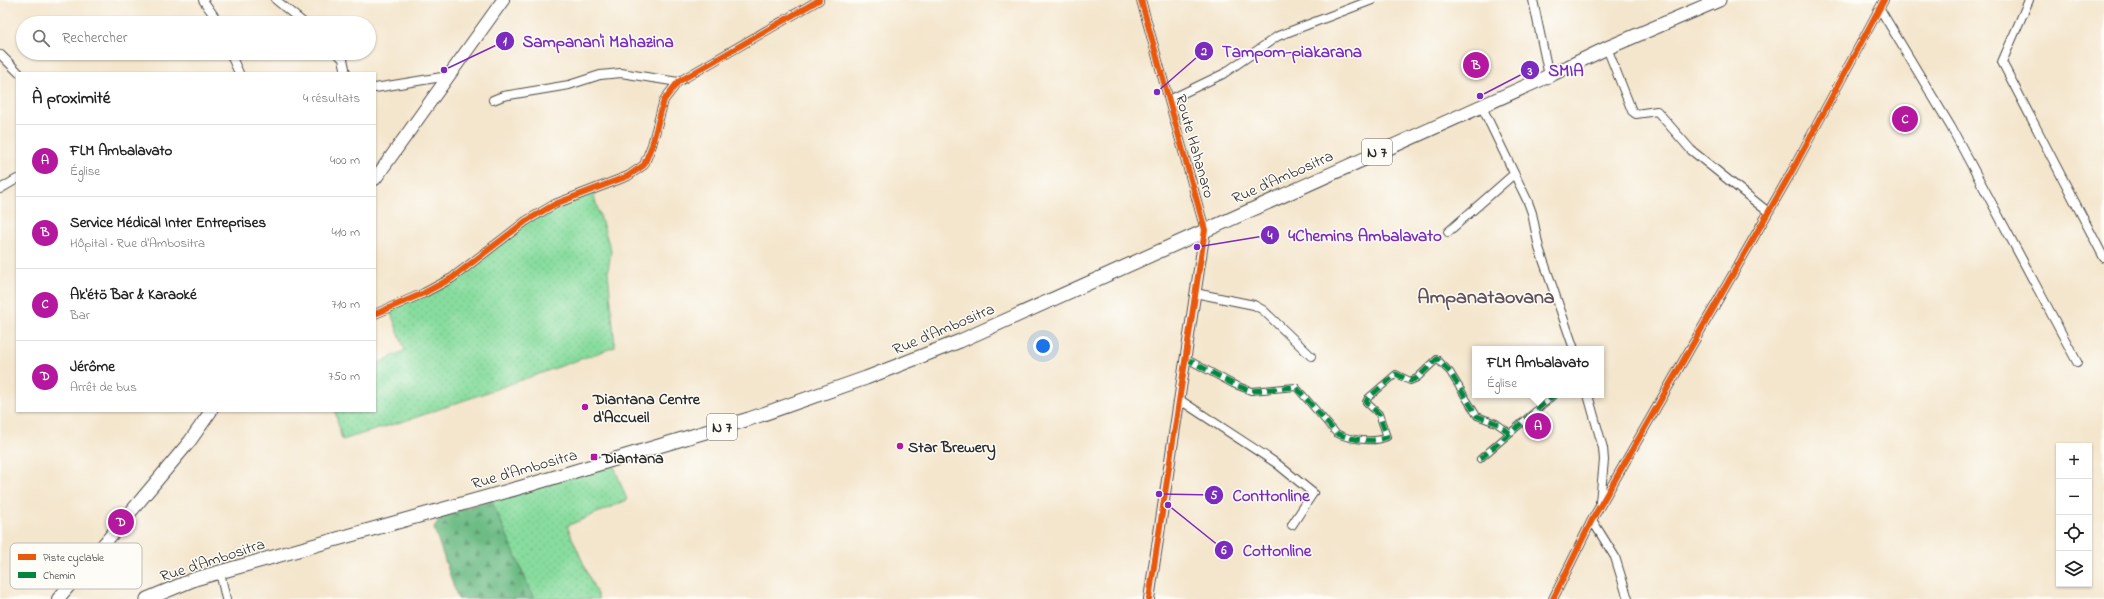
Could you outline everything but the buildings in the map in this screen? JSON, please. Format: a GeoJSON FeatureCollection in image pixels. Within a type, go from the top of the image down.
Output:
{"type":"FeatureCollection","features":[{"type":"Feature","properties":{"kind":"main road"},"geometry":{"type":"LineString","coordinates":[[376,179],[503,0]]}},
{"type":"Feature","properties":{"kind":"main road","name":"Rue d'Ambositra"},"geometry":{"type":"LineString","coordinates":[[146,599],[195,579],[589,467],[749,419],[816,396],[960,341],[1549,76],[1607,48],[1719,0]]}},
{"type":"Feature","properties":{"kind":"main road"},"geometry":{"type":"LineString","coordinates":[[105,543],[190,441],[210,412]]}},
{"type":"Feature","properties":{"kind":"main road"},"geometry":{"type":"LineString","coordinates":[[58,599],[66,589]]}},
{"type":"Feature","properties":{"kind":"street"},"geometry":{"type":"LineString","coordinates":[[203,0],[214,16]]}},
{"type":"Feature","properties":{"kind":"street"},"geometry":{"type":"LineString","coordinates":[[276,0],[295,16]]}},
{"type":"Feature","properties":{"kind":"street"},"geometry":{"type":"LineString","coordinates":[[376,314],[424,293],[452,278],[526,221],[555,204],[628,176],[644,166],[652,144],[664,100],[678,82],[819,0]]}},
{"type":"Feature","properties":{"kind":"street","name":"Route Hahanaro"},"geometry":{"type":"LineString","coordinates":[[1141,0],[1205,230]]}},
{"type":"Feature","properties":{"kind":"street"},"geometry":{"type":"LineString","coordinates":[[1169,100],[1223,74],[1278,36],[1372,0]]}},
{"type":"Feature","properties":{"kind":"street"},"geometry":{"type":"LineString","coordinates":[[1534,0],[1549,76]]}},
{"type":"Feature","properties":{"kind":"street"},"geometry":{"type":"LineString","coordinates":[[1553,599],[1599,506],[1767,211],[1792,170],[1884,0]]}},
{"type":"Feature","properties":{"kind":"street"},"geometry":{"type":"LineString","coordinates":[[2029,0],[2002,62],[2104,258]]}},
{"type":"Feature","properties":{"kind":"street"},"geometry":{"type":"LineString","coordinates":[[1880,9],[1951,127],[2077,362]]}},
{"type":"Feature","properties":{"kind":"street"},"geometry":{"type":"LineString","coordinates":[[1607,48],[1632,111],[1636,114],[1657,111],[1691,150],[1767,211]]}},
{"type":"Feature","properties":{"kind":"street"},"geometry":{"type":"LineString","coordinates":[[1,55],[18,72]]}},
{"type":"Feature","properties":{"kind":"street"},"geometry":{"type":"LineString","coordinates":[[233,60],[239,72]]}},
{"type":"Feature","properties":{"kind":"street"},"geometry":{"type":"LineString","coordinates":[[343,60],[346,72]]}},
{"type":"Feature","properties":{"kind":"street"},"geometry":{"type":"LineString","coordinates":[[492,100],[503,96],[570,85],[600,75],[621,73],[678,82]]}},
{"type":"Feature","properties":{"kind":"street"},"geometry":{"type":"LineString","coordinates":[[376,88],[448,76]]}},
{"type":"Feature","properties":{"kind":"street"},"geometry":{"type":"LineString","coordinates":[[1481,106],[1532,213],[1539,248],[1573,346]]}},
{"type":"Feature","properties":{"kind":"street"},"geometry":{"type":"LineString","coordinates":[[1448,232],[1514,174]]}},
{"type":"Feature","properties":{"kind":"street"},"geometry":{"type":"LineString","coordinates":[[0,189],[16,180]]}},
{"type":"Feature","properties":{"kind":"street"},"geometry":{"type":"LineString","coordinates":[[1149,599],[1205,230]]}},
{"type":"Feature","properties":{"kind":"street"},"geometry":{"type":"LineString","coordinates":[[1195,293],[1254,305],[1263,310],[1311,356]]}},
{"type":"Feature","properties":{"kind":"street"},"geometry":{"type":"LineString","coordinates":[[1185,358],[1233,384],[1251,390],[1296,387],[1336,433],[1344,438],[1381,440],[1387,437],[1379,414],[1366,402],[1368,398],[1396,374],[1410,381],[1416,378],[1437,359],[1450,372],[1476,416],[1496,423],[1510,433]]}},
{"type":"Feature","properties":{"kind":"street"},"geometry":{"type":"LineString","coordinates":[[1480,459],[1551,398]]}},
{"type":"Feature","properties":{"kind":"street"},"geometry":{"type":"LineString","coordinates":[[1589,398],[1603,448],[1604,460],[1599,506]]}},
{"type":"Feature","properties":{"kind":"street"},"geometry":{"type":"LineString","coordinates":[[1180,400],[1276,463],[1313,493],[1292,525]]}},
{"type":"Feature","properties":{"kind":"street"},"geometry":{"type":"LineString","coordinates":[[190,441],[217,412]]}},
{"type":"Feature","properties":{"kind":"street"},"geometry":{"type":"LineString","coordinates":[[1592,520],[1616,557],[1628,599]]}},
{"type":"Feature","properties":{"kind":"street"},"geometry":{"type":"LineString","coordinates":[[220,572],[226,599]]}},
{"type":"Feature","properties":{"kind":"green space"},"geometry":{"type":"Polygon","coordinates":[[[592,190],[611,251],[608,271],[615,347],[414,418],[342,440],[335,412],[376,412],[376,364],[405,350],[389,308],[452,278],[526,221],[592,190]]]}},
{"type":"Feature","properties":{"kind":"green space"},"geometry":{"type":"Polygon","coordinates":[[[614,466],[627,500],[567,526],[599,599],[534,599],[491,500],[614,466]]]}},
{"type":"Feature","properties":{"kind":"green space"},"geometry":{"type":"Polygon","coordinates":[[[491,500],[534,599],[458,599],[434,528],[443,515],[491,500]]]}},
{"type":"Feature","properties":{"kind":"marked path"},"geometry":{"type":"LineString","coordinates":[[1185,358],[1233,384],[1251,391],[1296,387],[1336,433],[1362,440],[1375,440],[1387,437],[1379,414],[1366,402],[1368,398],[1396,374],[1410,381],[1417,378],[1437,359],[1450,372],[1477,416],[1496,423],[1510,433]]}},
{"type":"Feature","properties":{"kind":"marked path"},"geometry":{"type":"LineString","coordinates":[[1480,459],[1551,398]]}},
{"type":"Feature","properties":{"kind":"cycle path"},"geometry":{"type":"LineString","coordinates":[[376,314],[424,293],[452,278],[526,221],[555,204],[628,176],[644,165],[652,145],[664,100],[678,82],[819,0]]}},
{"type":"Feature","properties":{"kind":"cycle path"},"geometry":{"type":"LineString","coordinates":[[1141,0],[1205,230],[1149,599]]}},
{"type":"Feature","properties":{"kind":"cycle path"},"geometry":{"type":"LineString","coordinates":[[1553,599],[1592,520],[1792,171],[1884,0]]}},
{"type":"Feature","properties":{"kind":"place","name":"Service Médical Inter Entreprises"},"geometry":{"type":"Point","coordinates":[1476,65]}},
{"type":"Feature","properties":{"kind":"place","name":"Sampanan'i Mahazina"},"geometry":{"type":"Point","coordinates":[444,70]}},
{"type":"Feature","properties":{"kind":"place","name":"Tampom-piakarana"},"geometry":{"type":"Point","coordinates":[1157,92]}},
{"type":"Feature","properties":{"kind":"place","name":"SMIA"},"geometry":{"type":"Point","coordinates":[1480,96]}},
{"type":"Feature","properties":{"kind":"place","name":"Ak'étö Bar & Karaoké"},"geometry":{"type":"Point","coordinates":[1905,119]}},
{"type":"Feature","properties":{"kind":"place","name":"4Chemins Ambalavato"},"geometry":{"type":"Point","coordinates":[1197,247]}},
{"type":"Feature","properties":{"kind":"place","name":"Diantana Centre d'Accueil"},"geometry":{"type":"Point","coordinates":[585,407]}},
{"type":"Feature","properties":{"kind":"place","name":"FLM Ambalavato"},"geometry":{"type":"Point","coordinates":[1538,426]}},
{"type":"Feature","properties":{"kind":"place","name":"Star Brewery"},"geometry":{"type":"Point","coordinates":[900,446]}},
{"type":"Feature","properties":{"kind":"place","name":"Diantana"},"geometry":{"type":"Point","coordinates":[594,457]}},
{"type":"Feature","properties":{"kind":"place","name":"Conttonline"},"geometry":{"type":"Point","coordinates":[1159,494]}},
{"type":"Feature","properties":{"kind":"place","name":"Cottonline"},"geometry":{"type":"Point","coordinates":[1168,505]}},
{"type":"Feature","properties":{"kind":"place","name":"Jérôme"},"geometry":{"type":"Point","coordinates":[121,522]}},
{"type":"Feature","properties":{"kind":"district","name":"Ampanataovana"},"geometry":{"type":"Point","coordinates":[1486,296]}}]}
